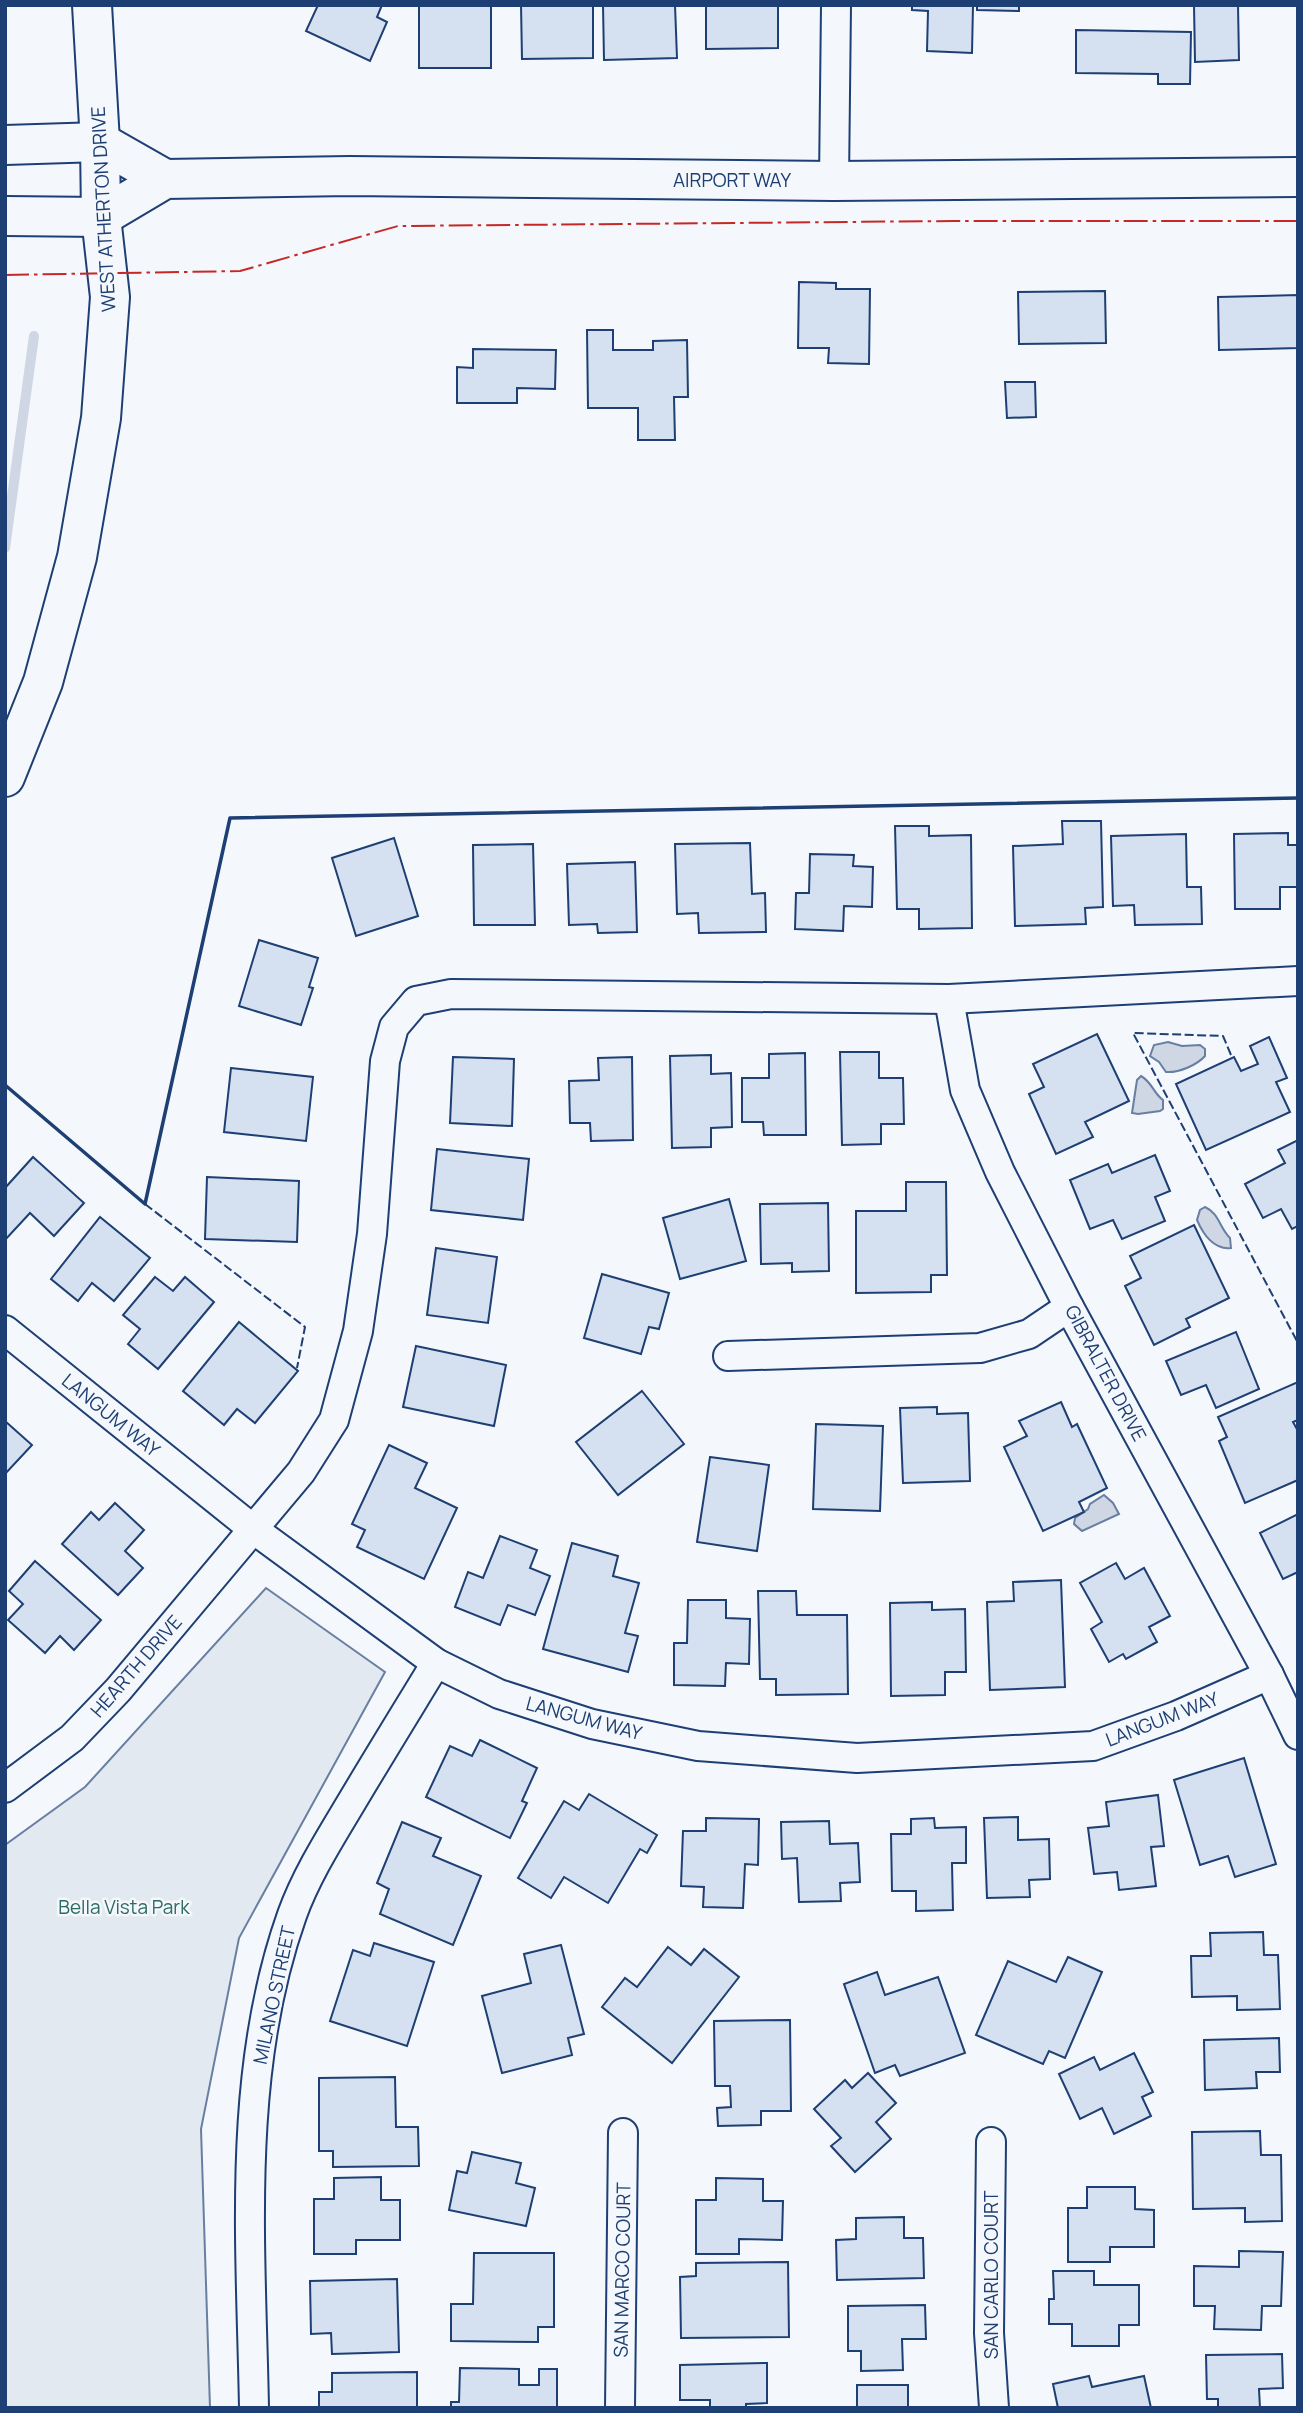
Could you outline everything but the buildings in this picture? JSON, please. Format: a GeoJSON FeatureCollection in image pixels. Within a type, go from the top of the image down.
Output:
{"type":"FeatureCollection","features":[{"type":"Feature","properties":{"kind":"main road","name":"WEST ATHERTON DRIVE"},"geometry":{"type":"LineString","coordinates":[[5,777],[43,682],[77,557],[99,431],[110,297],[101,216],[100,142],[92,5]]}},
{"type":"Feature","properties":{"kind":"main road"},"geometry":{"type":"LineString","coordinates":[[5,145],[100,142],[165,179]]}},
{"type":"Feature","properties":{"kind":"main road","name":"AIRPORT WAY"},"geometry":{"type":"LineString","coordinates":[[101,216],[165,179],[350,176],[834,181],[1298,177]]}},
{"type":"Feature","properties":{"kind":"main road"},"geometry":{"type":"LineString","coordinates":[[5,216],[101,216]]}},
{"type":"Feature","properties":{"kind":"street"},"geometry":{"type":"LineString","coordinates":[[834,181],[836,5]]}},
{"type":"Feature","properties":{"kind":"street","name":"HEARTH DRIVE"},"geometry":{"type":"LineString","coordinates":[[5,1788],[72,1738],[118,1690],[301,1472],[334,1420],[358,1331],[372,1234],[385,1061],[394,1027],[416,1001],[451,994],[949,999],[1298,981]]}},
{"type":"Feature","properties":{"kind":"street","name":"GIBRALTER DRIVE"},"geometry":{"type":"LineString","coordinates":[[949,999],[965,1090],[1000,1172],[1069,1307],[1269,1675],[1298,1735]]}},
{"type":"Feature","properties":{"kind":"street"},"geometry":{"type":"LineString","coordinates":[[728,1356],[980,1348],[1029,1334],[1069,1307]]}},
{"type":"Feature","properties":{"kind":"street","name":"LANGUM WAY"},"geometry":{"type":"LineString","coordinates":[[5,1330],[253,1529],[436,1663],[499,1694],[592,1724],[698,1746],[857,1758],[1093,1746],[1176,1716],[1269,1675]]}},
{"type":"Feature","properties":{"kind":"street","name":"MILANO STREET"},"geometry":{"type":"LineString","coordinates":[[254,2408],[250,2201],[253,2115],[260,2045],[273,1983],[292,1914],[326,1845],[436,1663]]}},
{"type":"Feature","properties":{"kind":"street","name":"SAN MARCO COURT"},"geometry":{"type":"LineString","coordinates":[[621,2408],[623,2133]]}},
{"type":"Feature","properties":{"kind":"street","name":"SAN CARLO COURT"},"geometry":{"type":"LineString","coordinates":[[991,2142],[989,2333],[994,2408]]}},
{"type":"Feature","properties":{"kind":"green space","name":"Bella Vista Park"},"geometry":{"type":"Polygon","coordinates":[[[266,1588],[385,1672],[239,1938],[201,2129],[210,2408],[5,2408],[5,1845],[85,1787],[266,1588]]]}},
{"type":"Feature","properties":{"kind":"shaded area"},"geometry":{"type":"Polygon","coordinates":[[[1168,1042],[1182,1046],[1200,1045],[1205,1049],[1205,1056],[1187,1068],[1166,1072],[1159,1062],[1150,1056],[1154,1045],[1168,1042]]]}},
{"type":"Feature","properties":{"kind":"shaded area"},"geometry":{"type":"Polygon","coordinates":[[[1141,1076],[1163,1100],[1163,1109],[1160,1111],[1132,1113],[1137,1080],[1141,1076]]]}},
{"type":"Feature","properties":{"kind":"shaded area"},"geometry":{"type":"Polygon","coordinates":[[[1205,1207],[1213,1213],[1230,1238],[1231,1248],[1214,1244],[1202,1231],[1197,1220],[1200,1210],[1205,1207]]]}},
{"type":"Feature","properties":{"kind":"shaded area"},"geometry":{"type":"Polygon","coordinates":[[[1104,1495],[1113,1503],[1119,1514],[1082,1531],[1074,1524],[1075,1518],[1104,1495]]]}},
{"type":"Feature","properties":{"kind":"waterway"},"geometry":{"type":"LineString","coordinates":[[5,548],[34,336]]}},
{"type":"Feature","properties":{"kind":"fence"},"geometry":{"type":"LineString","coordinates":[[1231,1055],[1223,1036],[1133,1033],[1298,1343]]}},
{"type":"Feature","properties":{"kind":"fence"},"geometry":{"type":"LineString","coordinates":[[145,1204],[305,1327],[297,1368]]}},
{"type":"Feature","properties":{"kind":"wall"},"geometry":{"type":"LineString","coordinates":[[5,1085],[145,1204],[230,818],[1298,798]]}},
{"type":"Feature","properties":{"kind":"power"},"geometry":{"type":"LineString","coordinates":[[5,275],[240,271],[398,226],[1298,221]]}}]}
